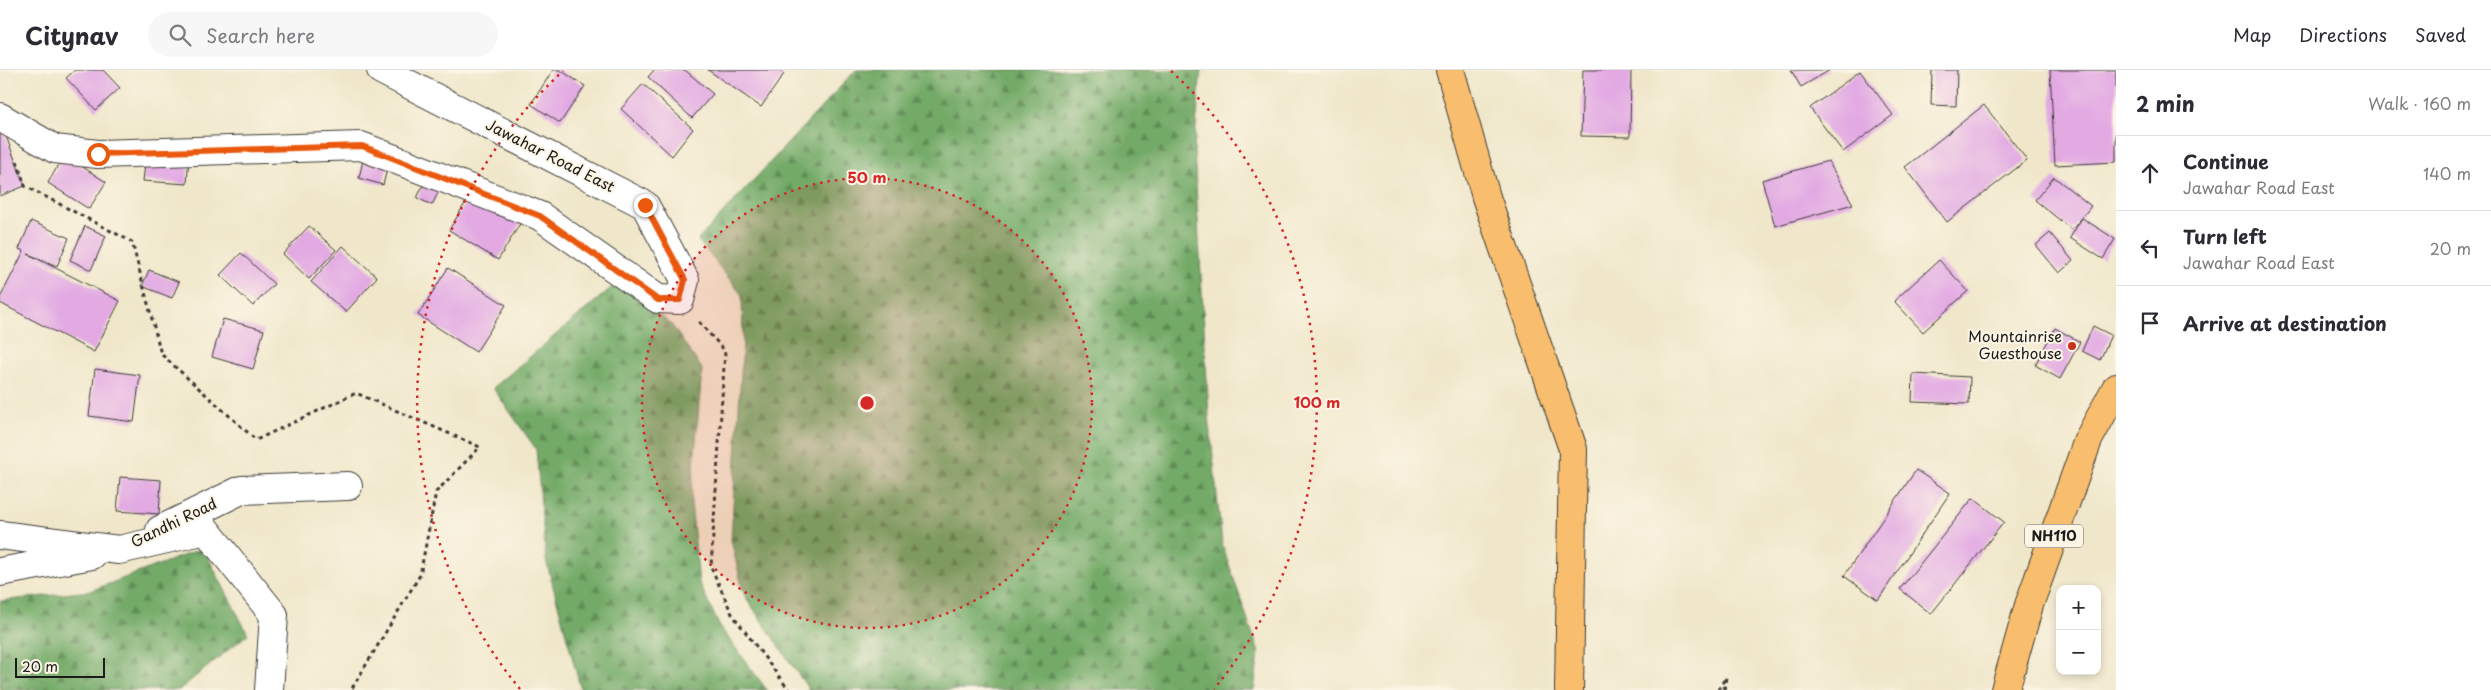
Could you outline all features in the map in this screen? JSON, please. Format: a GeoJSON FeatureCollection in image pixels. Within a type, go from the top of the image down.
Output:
{"type":"FeatureCollection","features":[{"type":"Feature","properties":{"kind":"main road"},"geometry":{"type":"LineString","coordinates":[[1450,70],[1486,197],[1573,449],[1569,690]]}},
{"type":"Feature","properties":{"kind":"main road","name":"NH110"},"geometry":{"type":"LineString","coordinates":[[2005,690],[2030,605],[2088,440],[2116,388]]}},
{"type":"Feature","properties":{"kind":"street","name":"Jawahar Road East"},"geometry":{"type":"LineString","coordinates":[[381,70],[645,205],[685,280],[680,300]]}},
{"type":"Feature","properties":{"kind":"street"},"geometry":{"type":"LineString","coordinates":[[1,118],[55,149],[98,154],[362,146],[540,216],[658,300],[680,300]]}},
{"type":"Feature","properties":{"kind":"street","name":"Gandhi Road"},"geometry":{"type":"LineString","coordinates":[[0,572],[119,550],[241,490],[348,486]]}},
{"type":"Feature","properties":{"kind":"street"},"geometry":{"type":"LineString","coordinates":[[0,535],[119,550],[206,530],[274,615],[269,690]]}},
{"type":"Feature","properties":{"kind":"path"},"geometry":{"type":"LineString","coordinates":[[1,118],[25,186],[132,242],[161,354],[256,440],[356,393],[480,448],[436,492],[420,575],[351,690]]}},
{"type":"Feature","properties":{"kind":"path"},"geometry":{"type":"LineString","coordinates":[[680,300],[725,351],[710,567],[732,614],[789,690]]}},
{"type":"Feature","properties":{"kind":"path"},"geometry":{"type":"LineString","coordinates":[[1718,690],[1726,678],[1724,690]]}},
{"type":"Feature","properties":{"kind":"green space"},"geometry":{"type":"Polygon","coordinates":[[[856,70],[1201,70],[1194,150],[1209,417],[1222,544],[1259,653],[1254,690],[809,690],[744,595],[731,540],[743,340],[742,295],[698,240],[856,70]]]}},
{"type":"Feature","properties":{"kind":"green space"},"geometry":{"type":"Polygon","coordinates":[[[617,283],[671,324],[702,369],[691,502],[699,583],[720,627],[767,690],[581,690],[546,560],[536,449],[493,388],[617,283]]]}},
{"type":"Feature","properties":{"kind":"green space"},"geometry":{"type":"Polygon","coordinates":[[[203,548],[248,634],[179,690],[0,690],[0,601],[90,591],[203,548]]]}},
{"type":"Feature","properties":{"kind":"building"},"geometry":{"type":"Polygon","coordinates":[[[75,70],[103,70],[120,88],[96,110],[66,78],[75,70]]]}},
{"type":"Feature","properties":{"kind":"building"},"geometry":{"type":"Polygon","coordinates":[[[553,70],[560,70],[585,86],[560,123],[531,104],[553,70]]]}},
{"type":"Feature","properties":{"kind":"building"},"geometry":{"type":"Polygon","coordinates":[[[654,70],[685,70],[713,94],[692,118],[648,77],[654,70]]]}},
{"type":"Feature","properties":{"kind":"building"},"geometry":{"type":"Polygon","coordinates":[[[708,70],[779,70],[784,74],[761,107],[708,70]]]}},
{"type":"Feature","properties":{"kind":"building"},"geometry":{"type":"Polygon","coordinates":[[[1583,70],[1631,70],[1630,137],[1581,136],[1583,70]]]}},
{"type":"Feature","properties":{"kind":"building"},"geometry":{"type":"Polygon","coordinates":[[[1791,70],[1830,70],[1801,87],[1791,70]]]}},
{"type":"Feature","properties":{"kind":"building"},"geometry":{"type":"Polygon","coordinates":[[[1932,70],[1957,70],[1956,106],[1931,105],[1932,70]]]}},
{"type":"Feature","properties":{"kind":"building"},"geometry":{"type":"Polygon","coordinates":[[[2050,70],[2116,70],[2116,162],[2055,165],[2050,70]]]}},
{"type":"Feature","properties":{"kind":"building"},"geometry":{"type":"Polygon","coordinates":[[[1860,71],[1893,115],[1843,152],[1810,108],[1860,71]]]}},
{"type":"Feature","properties":{"kind":"building"},"geometry":{"type":"Polygon","coordinates":[[[643,84],[693,129],[672,156],[621,109],[643,84]]]}},
{"type":"Feature","properties":{"kind":"building"},"geometry":{"type":"Polygon","coordinates":[[[1984,105],[2027,160],[1947,222],[1905,167],[1984,105]]]}},
{"type":"Feature","properties":{"kind":"building"},"geometry":{"type":"Polygon","coordinates":[[[4,131],[25,186],[0,196],[0,133],[4,131]]]}},
{"type":"Feature","properties":{"kind":"building"},"geometry":{"type":"Polygon","coordinates":[[[365,151],[390,157],[383,185],[359,178],[365,151]]]}},
{"type":"Feature","properties":{"kind":"building"},"geometry":{"type":"Polygon","coordinates":[[[64,155],[106,182],[89,209],[48,183],[64,155]]]}},
{"type":"Feature","properties":{"kind":"building"},"geometry":{"type":"Polygon","coordinates":[[[146,155],[189,155],[187,184],[143,181],[146,155]]]}},
{"type":"Feature","properties":{"kind":"building"},"geometry":{"type":"Polygon","coordinates":[[[1828,161],[1853,204],[1775,226],[1762,180],[1828,161]]]}},
{"type":"Feature","properties":{"kind":"building"},"geometry":{"type":"Polygon","coordinates":[[[429,173],[444,181],[432,205],[417,198],[429,173]]]}},
{"type":"Feature","properties":{"kind":"building"},"geometry":{"type":"Polygon","coordinates":[[[2054,177],[2091,206],[2072,230],[2035,200],[2054,177]]]}},
{"type":"Feature","properties":{"kind":"building"},"geometry":{"type":"Polygon","coordinates":[[[472,192],[521,222],[498,260],[449,230],[472,192]]]}},
{"type":"Feature","properties":{"kind":"building"},"geometry":{"type":"Polygon","coordinates":[[[2082,218],[2115,239],[2103,259],[2070,238],[2082,218]]]}},
{"type":"Feature","properties":{"kind":"building"},"geometry":{"type":"Polygon","coordinates":[[[31,221],[69,238],[57,266],[28,254],[120,301],[94,352],[0,303],[0,298],[24,251],[19,249],[31,221]]]}},
{"type":"Feature","properties":{"kind":"building"},"geometry":{"type":"Polygon","coordinates":[[[85,226],[106,236],[91,270],[70,260],[85,226]]]}},
{"type":"Feature","properties":{"kind":"building"},"geometry":{"type":"Polygon","coordinates":[[[309,226],[336,250],[309,279],[283,254],[309,226]]]}},
{"type":"Feature","properties":{"kind":"building"},"geometry":{"type":"Polygon","coordinates":[[[2050,233],[2073,261],[2059,273],[2036,245],[2050,233]]]}},
{"type":"Feature","properties":{"kind":"building"},"geometry":{"type":"Polygon","coordinates":[[[343,246],[377,277],[346,312],[311,282],[343,246]]]}},
{"type":"Feature","properties":{"kind":"building"},"geometry":{"type":"Polygon","coordinates":[[[241,253],[274,284],[253,306],[220,275],[241,253]]]}},
{"type":"Feature","properties":{"kind":"building"},"geometry":{"type":"Polygon","coordinates":[[[1939,260],[1968,291],[1923,332],[1894,301],[1939,260]]]}},
{"type":"Feature","properties":{"kind":"building"},"geometry":{"type":"Polygon","coordinates":[[[448,268],[506,305],[476,352],[418,315],[448,268]]]}},
{"type":"Feature","properties":{"kind":"building"},"geometry":{"type":"Polygon","coordinates":[[[149,270],[179,282],[172,298],[142,286],[149,270]]]}},
{"type":"Feature","properties":{"kind":"building"},"geometry":{"type":"Polygon","coordinates":[[[223,319],[264,330],[253,369],[212,357],[223,319]]]}},
{"type":"Feature","properties":{"kind":"building"},"geometry":{"type":"Polygon","coordinates":[[[2093,326],[2111,335],[2100,360],[2082,351],[2093,326]]]}},
{"type":"Feature","properties":{"kind":"building"},"geometry":{"type":"Polygon","coordinates":[[[2055,328],[2080,342],[2060,379],[2035,365],[2055,328]]]}},
{"type":"Feature","properties":{"kind":"building"},"geometry":{"type":"Polygon","coordinates":[[[95,369],[140,375],[134,422],[89,416],[95,369]]]}},
{"type":"Feature","properties":{"kind":"building"},"geometry":{"type":"Polygon","coordinates":[[[1913,374],[1970,377],[1969,404],[1912,402],[1913,374]]]}},
{"type":"Feature","properties":{"kind":"building"},"geometry":{"type":"Polygon","coordinates":[[[1916,470],[1950,493],[1878,600],[1844,576],[1916,470]]]}},
{"type":"Feature","properties":{"kind":"building"},"geometry":{"type":"Polygon","coordinates":[[[120,477],[161,480],[159,514],[117,511],[120,477]]]}},
{"type":"Feature","properties":{"kind":"building"},"geometry":{"type":"Polygon","coordinates":[[[1973,498],[2004,522],[1931,614],[1900,589],[1973,498]]]}},
{"type":"Feature","properties":{"kind":"place","name":"Mountainrise Guesthouse"},"geometry":{"type":"Point","coordinates":[2072,346]}},
{"type":"Feature","properties":{"kind":"route"},"geometry":{"type":"LineString","coordinates":[[98,154],[362,146],[540,216],[658,300],[680,300],[685,280],[645,205]]}}]}
